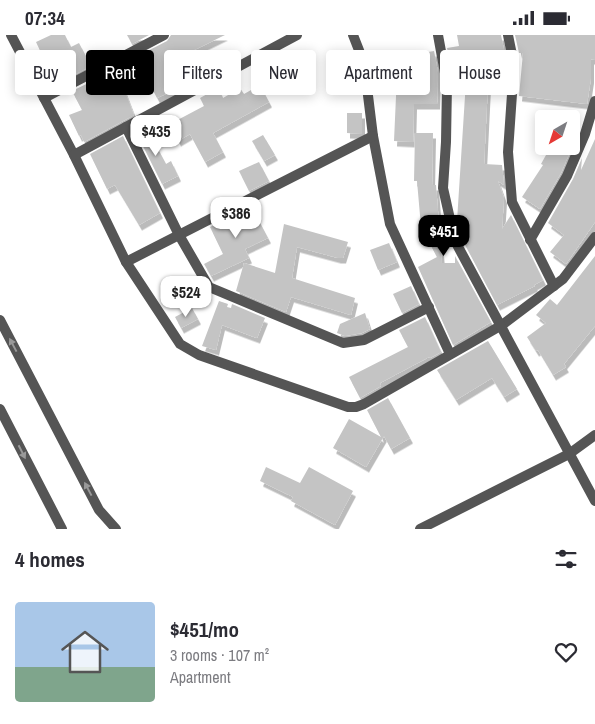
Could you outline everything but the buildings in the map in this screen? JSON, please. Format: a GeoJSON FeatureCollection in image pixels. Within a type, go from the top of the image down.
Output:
{"type":"FeatureCollection","features":[{"type":"Feature","properties":{"kind":"street"},"geometry":{"type":"LineString","coordinates":[[11,35],[74,155],[126,262],[180,344],[200,355],[348,407],[364,404],[502,325],[563,279],[595,237]]}},
{"type":"Feature","properties":{"kind":"street"},"geometry":{"type":"LineString","coordinates":[[44,98],[164,35]]}},
{"type":"Feature","properties":{"kind":"street"},"geometry":{"type":"LineString","coordinates":[[74,155],[297,35]]}},
{"type":"Feature","properties":{"kind":"street"},"geometry":{"type":"LineString","coordinates":[[353,35],[364,63],[373,136],[390,225],[450,354]]}},
{"type":"Feature","properties":{"kind":"street"},"geometry":{"type":"LineString","coordinates":[[438,35],[447,84],[443,188],[455,241],[502,325],[568,454],[595,501]]}},
{"type":"Feature","properties":{"kind":"street"},"geometry":{"type":"LineString","coordinates":[[508,35],[514,65],[508,152],[512,202],[554,286]]}},
{"type":"Feature","properties":{"kind":"street"},"geometry":{"type":"LineString","coordinates":[[530,240],[567,176],[585,134],[595,101]]}},
{"type":"Feature","properties":{"kind":"street"},"geometry":{"type":"LineString","coordinates":[[126,127],[179,235],[209,287],[343,343],[364,340],[428,307]]}},
{"type":"Feature","properties":{"kind":"street"},"geometry":{"type":"LineString","coordinates":[[126,262],[373,136]]}},
{"type":"Feature","properties":{"kind":"street"},"geometry":{"type":"LineString","coordinates":[[0,320],[99,510],[116,529]]}},
{"type":"Feature","properties":{"kind":"street"},"geometry":{"type":"LineString","coordinates":[[0,409],[62,529]]}},
{"type":"Feature","properties":{"kind":"street"},"geometry":{"type":"LineString","coordinates":[[420,529],[568,454],[595,435]]}}]}
